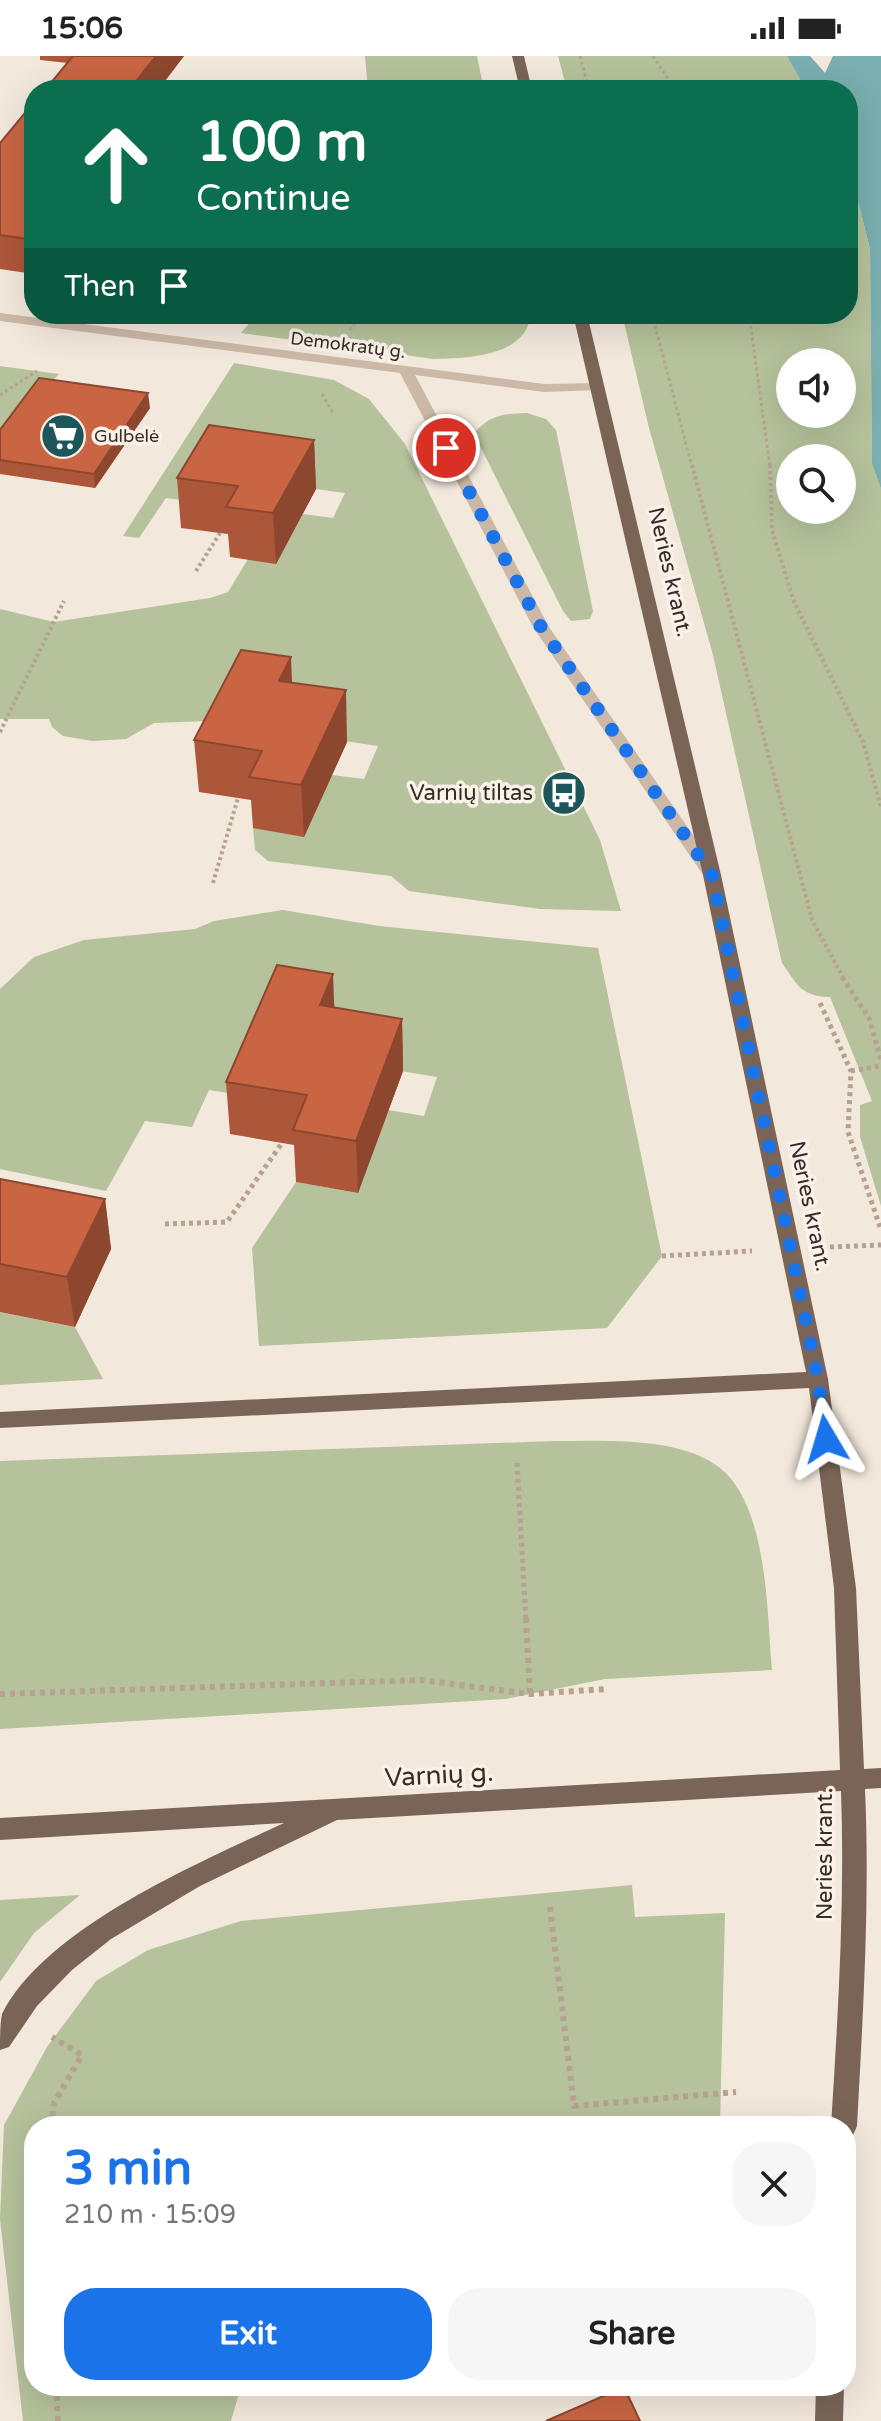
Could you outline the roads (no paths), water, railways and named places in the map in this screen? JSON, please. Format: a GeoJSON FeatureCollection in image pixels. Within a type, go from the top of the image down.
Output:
{"type":"FeatureCollection","features":[{"type":"Feature","properties":{"kind":"main road"},"geometry":{"type":"LineString","coordinates":[[518,56],[524,80]]}},
{"type":"Feature","properties":{"kind":"main road","name":"Neries krant."},"geometry":{"type":"LineString","coordinates":[[582,324],[712,875],[818,1379],[845,1588],[855,1841],[845,2116]]}},
{"type":"Feature","properties":{"kind":"main road"},"geometry":{"type":"LineString","coordinates":[[0,1420],[818,1379]]}},
{"type":"Feature","properties":{"kind":"main road","name":"Varnių g."},"geometry":{"type":"LineString","coordinates":[[0,1829],[881,1778]]}},
{"type":"Feature","properties":{"kind":"main road"},"geometry":{"type":"LineString","coordinates":[[0,2038],[14,2013],[79,1947],[156,1897],[339,1808]]}},
{"type":"Feature","properties":{"kind":"main road"},"geometry":{"type":"LineString","coordinates":[[829,2421],[830,2396]]}},
{"type":"Feature","properties":{"kind":"street","name":"Demokratų g."},"geometry":{"type":"LineString","coordinates":[[0,317],[24,320]]}},
{"type":"Feature","properties":{"kind":"street","name":"Demokratų g."},"geometry":{"type":"LineString","coordinates":[[53,324],[544,388],[598,386]]}},
{"type":"Feature","properties":{"kind":"street"},"geometry":{"type":"LineString","coordinates":[[406,371],[541,627],[712,875]]}},
{"type":"Feature","properties":{"kind":"water"},"geometry":{"type":"Polygon","coordinates":[[[787,56],[810,56],[825,73],[833,56],[881,56],[881,489],[872,464],[870,249],[858,202],[858,80],[800,80],[787,56]]]}},
{"type":"Feature","properties":{"kind":"place","name":"Gulbelė"},"geometry":{"type":"Point","coordinates":[63,436]}},
{"type":"Feature","properties":{"kind":"place","name":"Varnių tiltas"},"geometry":{"type":"Point","coordinates":[564,793]}}]}
